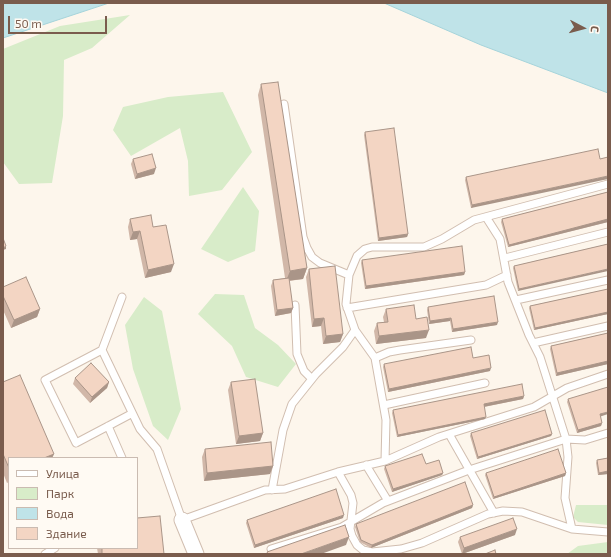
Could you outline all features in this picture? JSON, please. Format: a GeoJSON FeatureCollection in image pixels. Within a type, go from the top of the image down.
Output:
{"type":"FeatureCollection","features":[{"type":"Feature","properties":{"kind":"street"},"geometry":{"type":"LineString","coordinates":[[182,520],[196,554]]}},
{"type":"Feature","properties":{"kind":"lane"},"geometry":{"type":"LineString","coordinates":[[284,104],[303,237],[307,248],[312,257],[320,263],[349,275]]}},
{"type":"Feature","properties":{"kind":"lane"},"geometry":{"type":"LineString","coordinates":[[385,461],[386,420],[375,358],[355,330],[347,308],[346,292],[349,275],[357,256],[365,249],[382,246],[411,248],[424,246],[442,239],[474,220],[608,184]]}},
{"type":"Feature","properties":{"kind":"lane"},"geometry":{"type":"LineString","coordinates":[[486,216],[500,239],[505,258],[507,275],[540,357],[566,439],[568,457],[565,498],[572,529]]}},
{"type":"Feature","properties":{"kind":"lane"},"geometry":{"type":"LineString","coordinates":[[505,258],[608,232]]}},
{"type":"Feature","properties":{"kind":"lane"},"geometry":{"type":"LineString","coordinates":[[347,308],[486,285],[507,275]]}},
{"type":"Feature","properties":{"kind":"lane"},"geometry":{"type":"LineString","coordinates":[[516,300],[608,280]]}},
{"type":"Feature","properties":{"kind":"lane"},"geometry":{"type":"LineString","coordinates":[[122,297],[102,350],[45,380],[76,443],[131,414]]}},
{"type":"Feature","properties":{"kind":"lane"},"geometry":{"type":"LineString","coordinates":[[295,305],[297,354],[304,371],[312,379]]}},
{"type":"Feature","properties":{"kind":"lane"},"geometry":{"type":"LineString","coordinates":[[533,342],[608,326]]}},
{"type":"Feature","properties":{"kind":"lane"},"geometry":{"type":"LineString","coordinates":[[272,490],[282,430],[290,408],[312,379],[344,347],[355,330]]}},
{"type":"Feature","properties":{"kind":"lane"},"geometry":{"type":"LineString","coordinates":[[375,358],[388,352],[471,340]]}},
{"type":"Feature","properties":{"kind":"lane"},"geometry":{"type":"LineString","coordinates":[[102,350],[131,414],[140,429],[157,449],[182,520],[257,492],[285,489],[338,472],[385,461],[449,434],[534,406],[552,395],[582,381],[608,374]]}},
{"type":"Feature","properties":{"kind":"lane"},"geometry":{"type":"LineString","coordinates":[[384,405],[485,383]]}},
{"type":"Feature","properties":{"kind":"lane"},"geometry":{"type":"LineString","coordinates":[[108,426],[122,457]]}},
{"type":"Feature","properties":{"kind":"lane"},"geometry":{"type":"LineString","coordinates":[[271,549],[342,526],[388,501],[469,470],[566,439],[585,440],[608,433]]}},
{"type":"Feature","properties":{"kind":"lane"},"geometry":{"type":"LineString","coordinates":[[449,434],[494,513]]}},
{"type":"Feature","properties":{"kind":"lane"},"geometry":{"type":"LineString","coordinates":[[366,465],[388,501]]}},
{"type":"Feature","properties":{"kind":"lane"},"geometry":{"type":"LineString","coordinates":[[338,472],[352,499],[353,513],[350,521],[350,529],[357,545],[363,550],[372,552],[401,549],[422,543],[494,513],[509,511],[522,512],[572,529],[608,532]]}},
{"type":"Feature","properties":{"kind":"lane"},"geometry":{"type":"LineString","coordinates":[[44,554],[53,549]]}},
{"type":"Feature","properties":{"kind":"green space"},"geometry":{"type":"Polygon","coordinates":[[[130,15],[92,48],[64,60],[63,116],[52,183],[19,184],[3,162],[3,49],[60,26],[130,15]]]}},
{"type":"Feature","properties":{"kind":"green space"},"geometry":{"type":"Polygon","coordinates":[[[223,92],[252,152],[222,190],[189,196],[188,161],[180,128],[131,156],[113,130],[123,107],[168,97],[223,92]]]}},
{"type":"Feature","properties":{"kind":"green space"},"geometry":{"type":"Polygon","coordinates":[[[243,187],[259,211],[255,251],[228,262],[201,249],[243,187]]]}},
{"type":"Feature","properties":{"kind":"green space"},"geometry":{"type":"Polygon","coordinates":[[[215,294],[244,295],[255,328],[278,345],[296,364],[278,387],[246,377],[232,346],[198,314],[215,294]]]}},
{"type":"Feature","properties":{"kind":"green space"},"geometry":{"type":"Polygon","coordinates":[[[144,297],[162,311],[181,409],[168,440],[153,426],[133,369],[125,325],[144,297]]]}},
{"type":"Feature","properties":{"kind":"green space"},"geometry":{"type":"Polygon","coordinates":[[[576,505],[608,505],[608,525],[578,522],[573,517],[576,505]]]}},
{"type":"Feature","properties":{"kind":"green space"},"geometry":{"type":"Polygon","coordinates":[[[608,542],[608,554],[567,554],[578,546],[608,542]]]}},
{"type":"Feature","properties":{"kind":"water"},"geometry":{"type":"Polygon","coordinates":[[[3,3],[109,3],[3,38],[3,3]]]}},
{"type":"Feature","properties":{"kind":"water"},"geometry":{"type":"Polygon","coordinates":[[[384,3],[608,3],[608,93],[481,45],[384,3]]]}},
{"type":"Feature","properties":{"kind":"building"},"geometry":{"type":"Polygon","coordinates":[[[278,82],[307,268],[290,271],[261,84],[278,82]]]}},
{"type":"Feature","properties":{"kind":"building"},"geometry":{"type":"Polygon","coordinates":[[[394,128],[408,234],[379,238],[365,132],[394,128]]]}},
{"type":"Feature","properties":{"kind":"building"},"geometry":{"type":"Polygon","coordinates":[[[598,149],[600,159],[608,157],[608,176],[472,205],[466,177],[598,149]]]}},
{"type":"Feature","properties":{"kind":"building"},"geometry":{"type":"Polygon","coordinates":[[[152,154],[156,168],[137,174],[133,159],[152,154]]]}},
{"type":"Feature","properties":{"kind":"building"},"geometry":{"type":"Polygon","coordinates":[[[608,192],[608,219],[509,245],[502,219],[608,192]]]}},
{"type":"Feature","properties":{"kind":"building"},"geometry":{"type":"Polygon","coordinates":[[[151,215],[153,227],[166,225],[174,264],[148,270],[140,231],[133,232],[130,219],[151,215]]]}},
{"type":"Feature","properties":{"kind":"building"},"geometry":{"type":"Polygon","coordinates":[[[3,238],[6,246],[3,248],[3,238]]]}},
{"type":"Feature","properties":{"kind":"building"},"geometry":{"type":"Polygon","coordinates":[[[608,244],[608,269],[519,289],[514,266],[608,244]]]}},
{"type":"Feature","properties":{"kind":"building"},"geometry":{"type":"Polygon","coordinates":[[[462,246],[465,272],[366,286],[362,260],[462,246]]]}},
{"type":"Feature","properties":{"kind":"building"},"geometry":{"type":"Polygon","coordinates":[[[335,266],[343,334],[326,336],[324,318],[314,319],[309,269],[335,266]]]}},
{"type":"Feature","properties":{"kind":"building"},"geometry":{"type":"Polygon","coordinates":[[[26,277],[40,309],[14,320],[3,296],[3,287],[26,277]]]}},
{"type":"Feature","properties":{"kind":"building"},"geometry":{"type":"Polygon","coordinates":[[[289,278],[293,308],[277,310],[273,280],[289,278]]]}},
{"type":"Feature","properties":{"kind":"building"},"geometry":{"type":"Polygon","coordinates":[[[608,289],[608,312],[535,328],[530,306],[608,289]]]}},
{"type":"Feature","properties":{"kind":"building"},"geometry":{"type":"Polygon","coordinates":[[[494,296],[498,322],[453,329],[451,318],[430,321],[428,307],[494,296]]]}},
{"type":"Feature","properties":{"kind":"building"},"geometry":{"type":"Polygon","coordinates":[[[414,305],[416,319],[427,317],[429,330],[379,336],[377,323],[388,322],[386,309],[414,305]]]}},
{"type":"Feature","properties":{"kind":"building"},"geometry":{"type":"Polygon","coordinates":[[[608,333],[608,361],[557,373],[551,346],[608,333]]]}},
{"type":"Feature","properties":{"kind":"building"},"geometry":{"type":"Polygon","coordinates":[[[471,347],[473,358],[489,355],[491,368],[389,389],[384,364],[471,347]]]}},
{"type":"Feature","properties":{"kind":"building"},"geometry":{"type":"Polygon","coordinates":[[[91,363],[109,382],[92,397],[75,378],[91,363]]]}},
{"type":"Feature","properties":{"kind":"building"},"geometry":{"type":"Polygon","coordinates":[[[20,375],[54,454],[46,457],[8,457],[8,466],[3,454],[3,382],[20,375]]]}},
{"type":"Feature","properties":{"kind":"building"},"geometry":{"type":"Polygon","coordinates":[[[255,379],[263,433],[239,436],[231,382],[255,379]]]}},
{"type":"Feature","properties":{"kind":"building"},"geometry":{"type":"Polygon","coordinates":[[[522,384],[524,396],[484,404],[486,417],[398,435],[393,410],[522,384]]]}},
{"type":"Feature","properties":{"kind":"building"},"geometry":{"type":"Polygon","coordinates":[[[608,387],[608,412],[600,414],[602,423],[578,430],[568,399],[608,387]]]}},
{"type":"Feature","properties":{"kind":"building"},"geometry":{"type":"Polygon","coordinates":[[[545,410],[552,434],[478,457],[471,433],[545,410]]]}},
{"type":"Feature","properties":{"kind":"building"},"geometry":{"type":"Polygon","coordinates":[[[271,442],[273,466],[207,473],[205,449],[271,442]]]}},
{"type":"Feature","properties":{"kind":"building"},"geometry":{"type":"Polygon","coordinates":[[[558,449],[566,473],[494,497],[486,473],[558,449]]]}},
{"type":"Feature","properties":{"kind":"building"},"geometry":{"type":"Polygon","coordinates":[[[422,454],[426,464],[439,460],[443,473],[393,489],[385,466],[422,454]]]}},
{"type":"Feature","properties":{"kind":"building"},"geometry":{"type":"Polygon","coordinates":[[[608,458],[608,471],[599,473],[597,460],[608,458]]]}},
{"type":"Feature","properties":{"kind":"building"},"geometry":{"type":"Polygon","coordinates":[[[465,482],[473,505],[372,545],[361,540],[356,524],[465,482]]]}},
{"type":"Feature","properties":{"kind":"building"},"geometry":{"type":"Polygon","coordinates":[[[336,489],[344,515],[255,545],[247,520],[336,489]]]}},
{"type":"Feature","properties":{"kind":"building"},"geometry":{"type":"Polygon","coordinates":[[[160,516],[164,554],[102,554],[102,549],[138,549],[138,518],[160,516]]]}},
{"type":"Feature","properties":{"kind":"building"},"geometry":{"type":"Polygon","coordinates":[[[513,518],[517,529],[464,548],[460,537],[513,518]]]}},
{"type":"Feature","properties":{"kind":"building"},"geometry":{"type":"Polygon","coordinates":[[[345,525],[349,537],[301,554],[268,554],[267,552],[345,525]]]}},
{"type":"Feature","properties":{"kind":"building"},"geometry":{"type":"Polygon","coordinates":[[[495,550],[496,554],[485,554],[495,550]]]}}]}
